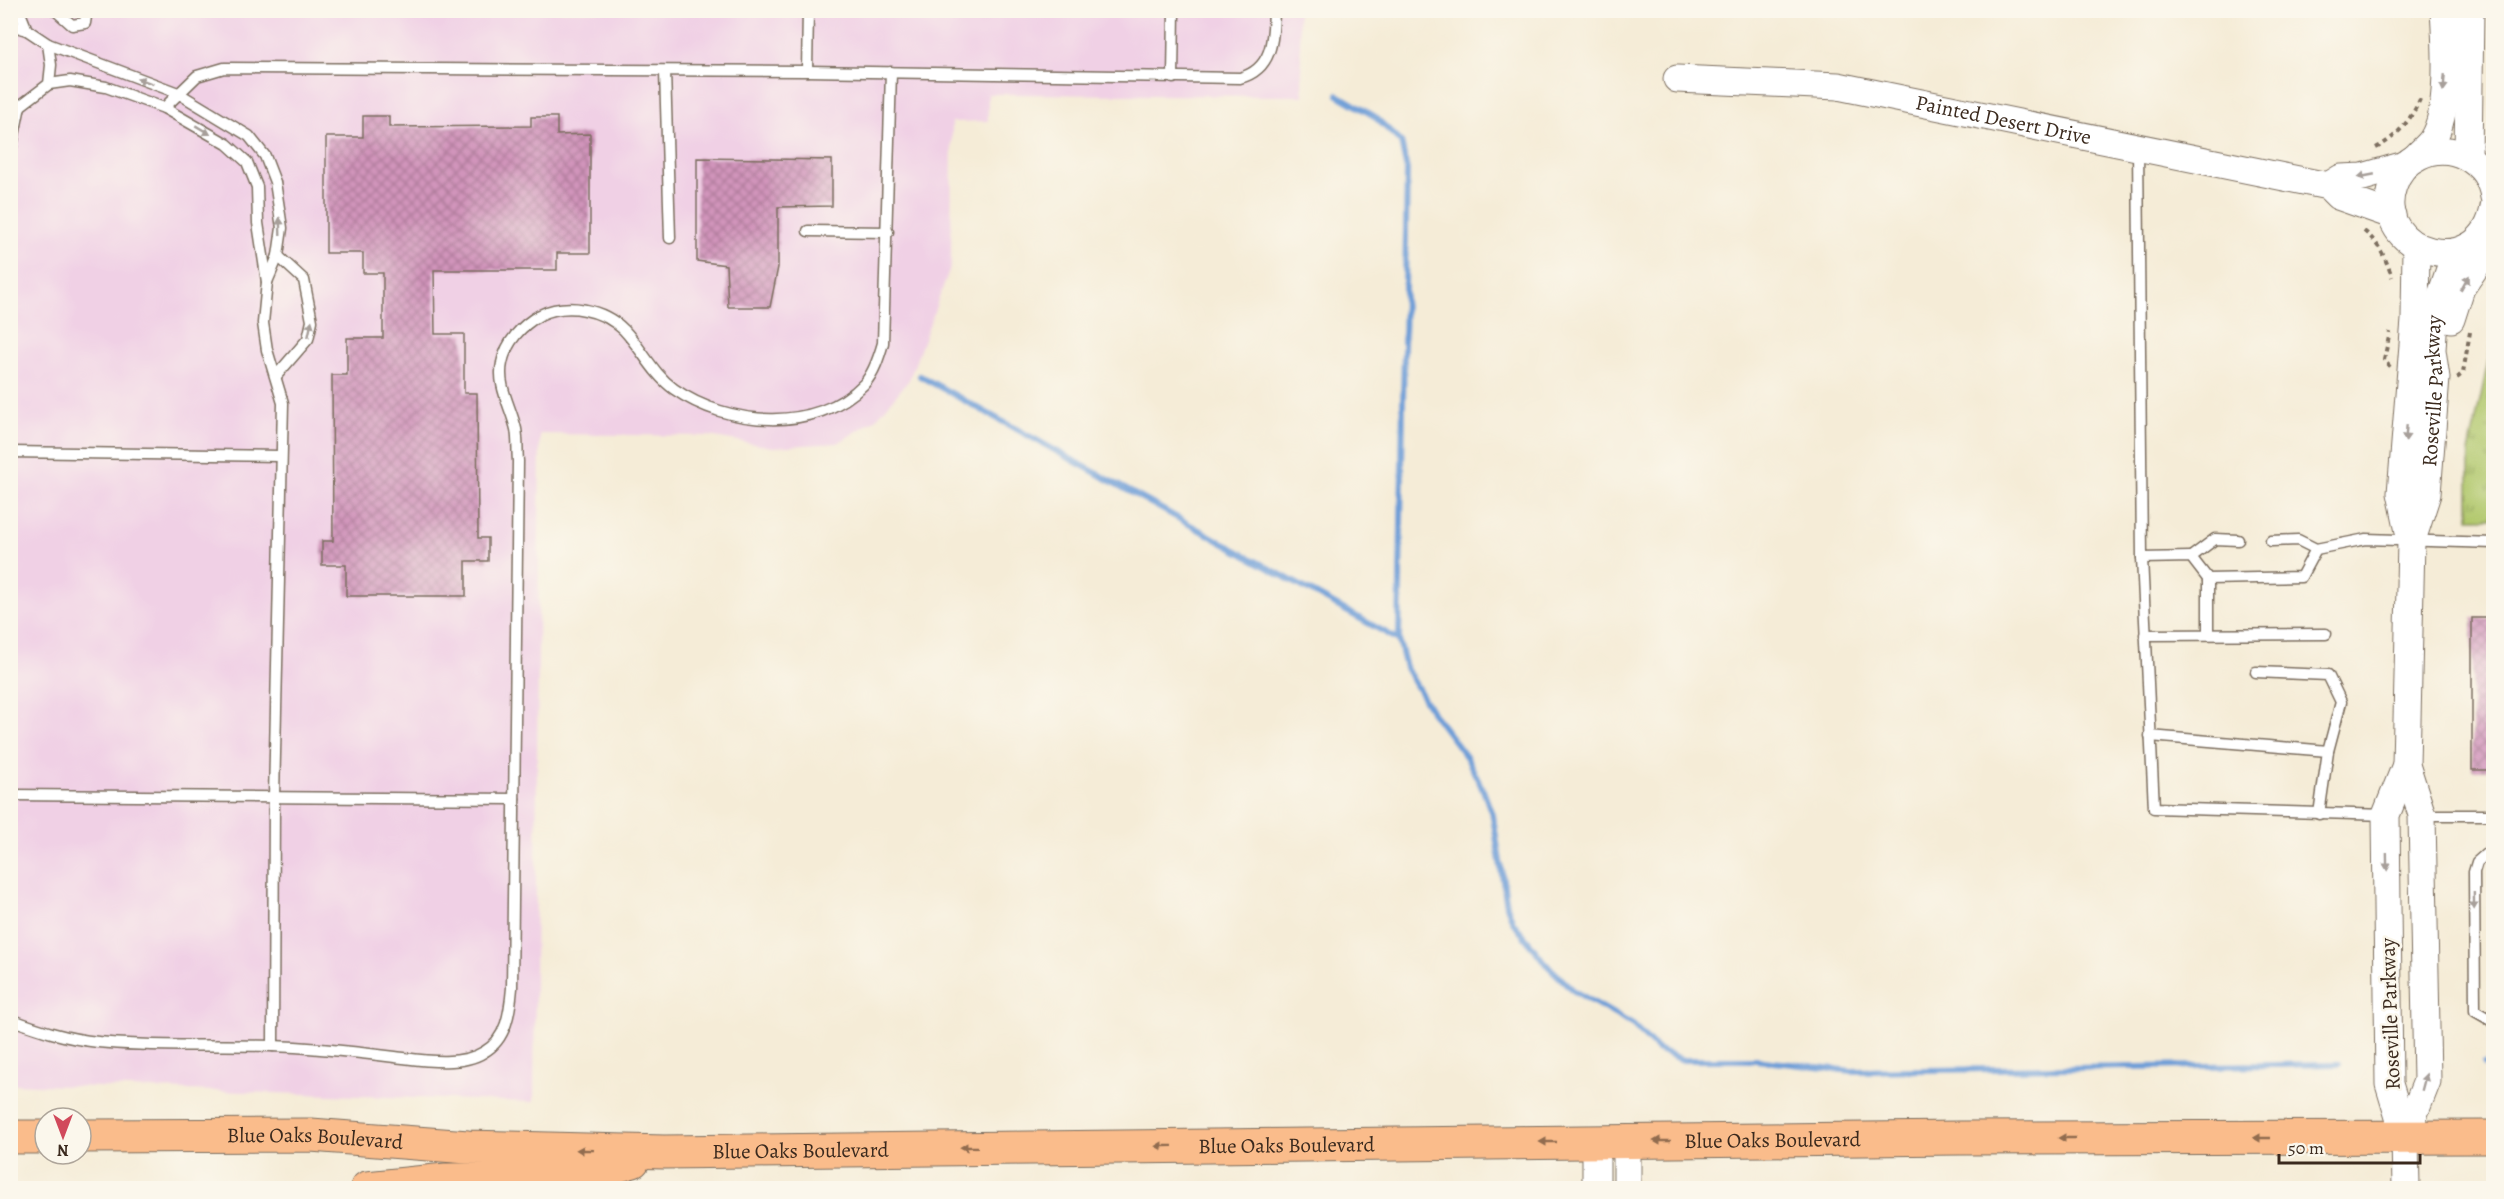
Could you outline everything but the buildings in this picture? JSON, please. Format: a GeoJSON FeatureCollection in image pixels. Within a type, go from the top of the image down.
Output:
{"type":"FeatureCollection","features":[{"type":"Feature","properties":{"kind":"main road","name":"Blue Oaks Boulevard"},"geometry":{"type":"LineString","coordinates":[[93,1136],[311,1135],[468,1147],[664,1152],[1612,1141],[2493,1137]]}},
{"type":"Feature","properties":{"kind":"main road"},"geometry":{"type":"LineString","coordinates":[[10,1137],[33,1137]]}},
{"type":"Feature","properties":{"kind":"main road"},"geometry":{"type":"LineString","coordinates":[[367,1188],[446,1180],[573,1179],[664,1152]]}},
{"type":"Feature","properties":{"kind":"street"},"geometry":{"type":"LineString","coordinates":[[2444,10],[2445,74],[2440,120],[2432,140],[2411,161],[2392,188],[2392,215],[2405,238],[2416,247],[2442,254],[2483,240]]}},
{"type":"Feature","properties":{"kind":"street"},"geometry":{"type":"LineString","coordinates":[[2470,10],[2468,157],[2491,184]]}},
{"type":"Feature","properties":{"kind":"street","name":"Painted Desert Drive"},"geometry":{"type":"LineString","coordinates":[[1677,79],[1838,86],[2328,186],[2338,196],[2392,215]]}},
{"type":"Feature","properties":{"kind":"street","name":"Painted Desert Drive"},"geometry":{"type":"LineString","coordinates":[[2328,186],[2341,178],[2363,177],[2442,150],[2468,157]]}},
{"type":"Feature","properties":{"kind":"street","name":"Roseville Parkway"},"geometry":{"type":"LineString","coordinates":[[2405,1137],[2427,1081],[2422,815],[2406,765],[2411,541],[2401,493],[2423,376],[2432,350],[2434,316],[2451,266],[2483,240],[2493,207]]}},
{"type":"Feature","properties":{"kind":"street","name":"Roseville Parkway"},"geometry":{"type":"LineString","coordinates":[[2416,247],[2415,320],[2423,376]]}},
{"type":"Feature","properties":{"kind":"street","name":"Roseville Parkway"},"geometry":{"type":"LineString","coordinates":[[2405,1137],[2389,1084],[2386,815],[2406,765]]}},
{"type":"Feature","properties":{"kind":"street"},"geometry":{"type":"LineString","coordinates":[[2405,1137],[2406,1188]]}},
{"type":"Feature","properties":{"kind":"street"},"geometry":{"type":"LineString","coordinates":[[1596,1188],[1612,1141]]}},
{"type":"Feature","properties":{"kind":"street"},"geometry":{"type":"LineString","coordinates":[[1612,1141],[1627,1188]]}},
{"type":"Feature","properties":{"kind":"lane"},"geometry":{"type":"LineString","coordinates":[[19,10],[27,30]]}},
{"type":"Feature","properties":{"kind":"lane"},"geometry":{"type":"LineString","coordinates":[[55,10],[72,25],[85,23],[87,10]]}},
{"type":"Feature","properties":{"kind":"lane"},"geometry":{"type":"LineString","coordinates":[[807,71],[808,10]]}},
{"type":"Feature","properties":{"kind":"lane"},"geometry":{"type":"LineString","coordinates":[[1173,78],[1174,10]]}},
{"type":"Feature","properties":{"kind":"lane"},"geometry":{"type":"LineString","coordinates":[[164,108],[197,76],[224,68],[807,71],[1240,78],[1259,70],[1274,42],[1274,10]]}},
{"type":"Feature","properties":{"kind":"lane"},"geometry":{"type":"LineString","coordinates":[[10,25],[27,30],[48,44],[177,93],[249,136],[265,156],[275,182],[282,228],[278,256],[267,282]]}},
{"type":"Feature","properties":{"kind":"lane"},"geometry":{"type":"LineString","coordinates":[[48,44],[51,65],[49,84]]}},
{"type":"Feature","properties":{"kind":"lane"},"geometry":{"type":"LineString","coordinates":[[665,70],[670,238]]}},
{"type":"Feature","properties":{"kind":"lane"},"geometry":{"type":"LineString","coordinates":[[10,1020],[49,1034],[97,1042],[147,1046],[273,1046],[411,1059],[461,1060],[485,1052],[500,1035],[510,1016],[512,988],[518,461],[516,430],[502,384],[502,363],[511,340],[528,321],[552,309],[581,308],[604,316],[623,329],[654,369],[674,388],[701,404],[729,415],[759,419],[791,419],[819,412],[846,399],[865,383],[877,363],[883,344],[886,317],[891,72]]}},
{"type":"Feature","properties":{"kind":"lane"},"geometry":{"type":"LineString","coordinates":[[10,155],[15,107],[49,84],[70,81],[106,87],[164,108],[227,144],[247,162],[256,188],[258,223],[267,282],[263,323],[267,350],[283,403],[274,797],[273,1046]]}},
{"type":"Feature","properties":{"kind":"lane"},"geometry":{"type":"LineString","coordinates":[[2138,147],[2142,558],[2154,808],[2386,815]]}},
{"type":"Feature","properties":{"kind":"lane"},"geometry":{"type":"LineString","coordinates":[[808,231],[888,232]]}},
{"type":"Feature","properties":{"kind":"lane"},"geometry":{"type":"LineString","coordinates":[[276,376],[308,339],[312,321],[304,280],[278,256]]}},
{"type":"Feature","properties":{"kind":"lane"},"geometry":{"type":"LineString","coordinates":[[10,452],[280,456]]}},
{"type":"Feature","properties":{"kind":"lane"},"geometry":{"type":"LineString","coordinates":[[2142,558],[2191,557],[2215,539],[2238,540]]}},
{"type":"Feature","properties":{"kind":"lane"},"geometry":{"type":"LineString","coordinates":[[2271,541],[2298,540],[2316,549],[2366,539],[2493,543]]}},
{"type":"Feature","properties":{"kind":"lane"},"geometry":{"type":"LineString","coordinates":[[2208,579],[2301,578],[2316,549]]}},
{"type":"Feature","properties":{"kind":"lane"},"geometry":{"type":"LineString","coordinates":[[2191,557],[2208,579],[2208,634]]}},
{"type":"Feature","properties":{"kind":"lane"},"geometry":{"type":"LineString","coordinates":[[2145,635],[2326,634]]}},
{"type":"Feature","properties":{"kind":"lane"},"geometry":{"type":"LineString","coordinates":[[2256,672],[2328,675],[2341,702],[2328,751],[2319,814]]}},
{"type":"Feature","properties":{"kind":"lane"},"geometry":{"type":"LineString","coordinates":[[2150,736],[2328,751]]}},
{"type":"Feature","properties":{"kind":"lane"},"geometry":{"type":"LineString","coordinates":[[10,795],[514,799]]}},
{"type":"Feature","properties":{"kind":"lane"},"geometry":{"type":"LineString","coordinates":[[2422,815],[2493,815]]}},
{"type":"Feature","properties":{"kind":"lane"},"geometry":{"type":"LineString","coordinates":[[2493,854],[2486,854],[2477,862],[2474,872],[2475,1011],[2493,1022]]}},
{"type":"Feature","properties":{"kind":"path"},"geometry":{"type":"LineString","coordinates":[[2367,153],[2390,140],[2412,116],[2422,89]]}},
{"type":"Feature","properties":{"kind":"path"},"geometry":{"type":"LineString","coordinates":[[2355,224],[2372,237],[2386,258],[2392,278]]}},
{"type":"Feature","properties":{"kind":"path"},"geometry":{"type":"LineString","coordinates":[[2391,324],[2384,360],[2394,373],[2423,376]]}},
{"type":"Feature","properties":{"kind":"shaded area"},"geometry":{"type":"Polygon","coordinates":[[[11,11],[1298,11],[1303,96],[988,94],[988,121],[952,122],[951,265],[909,380],[876,419],[838,443],[772,447],[709,436],[540,434],[534,1102],[11,1084],[11,11]]]}},
{"type":"Feature","properties":{"kind":"green space"},"geometry":{"type":"Polygon","coordinates":[[[2493,338],[2493,518],[2469,518],[2469,452],[2493,338]]]}},
{"type":"Feature","properties":{"kind":"waterway"},"geometry":{"type":"LineString","coordinates":[[1338,95],[1374,116],[1401,142],[1407,170],[1399,640],[1406,668],[1430,709],[1467,758],[1483,790],[1493,817],[1507,906],[1513,922],[1546,964],[1574,991],[1633,1025],[1657,1049],[1683,1060],[1756,1060],[1851,1071],[2339,1064]]}},
{"type":"Feature","properties":{"kind":"waterway"},"geometry":{"type":"LineString","coordinates":[[920,376],[1399,640]]}},
{"type":"Feature","properties":{"kind":"waterway"},"geometry":{"type":"LineString","coordinates":[[2485,1064],[2494,1064]]}}]}
